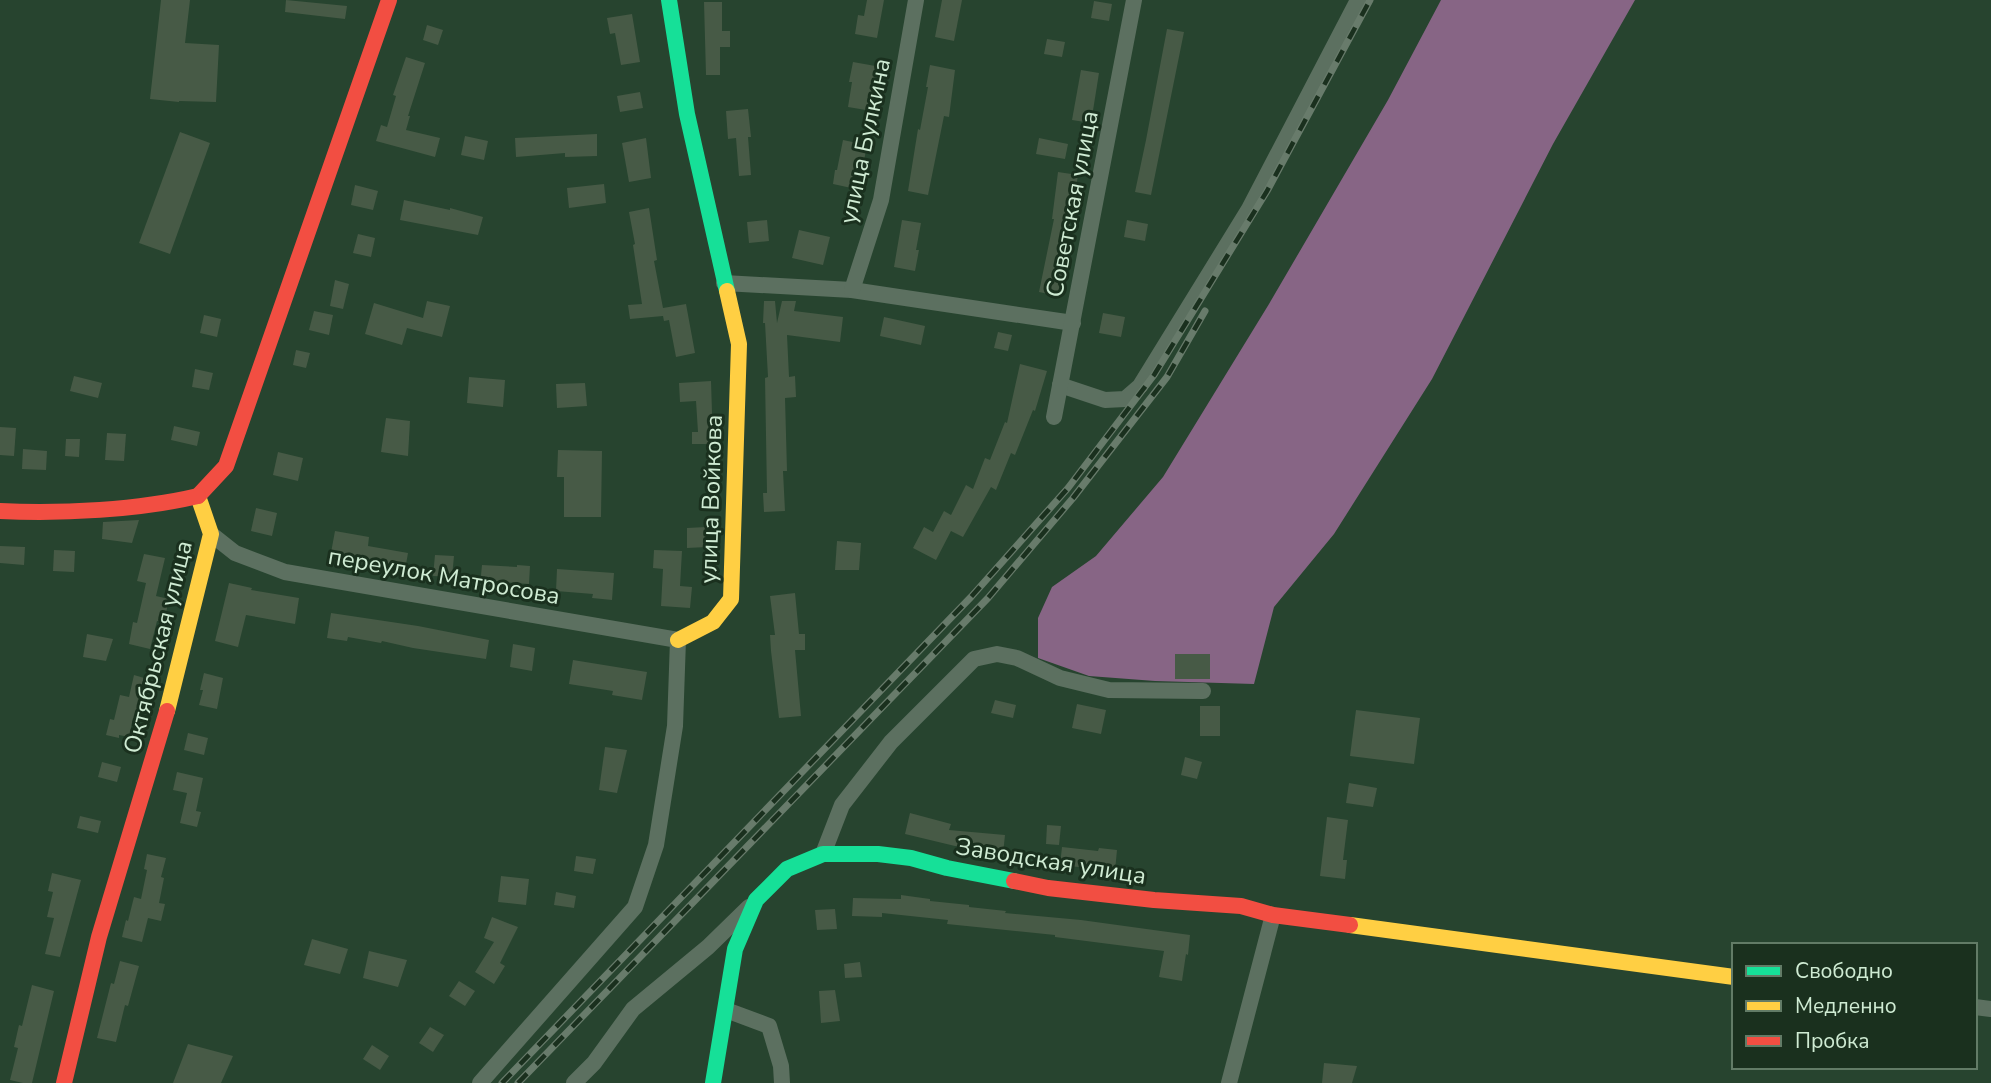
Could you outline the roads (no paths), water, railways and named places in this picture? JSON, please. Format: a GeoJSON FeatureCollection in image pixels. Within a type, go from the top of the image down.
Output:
{"type":"FeatureCollection","features":[{"type":"Feature","properties":{"kind":"street"},"geometry":{"type":"LineString","coordinates":[[0,511],[25,513],[173,502],[198,496],[226,466],[389,0]]}},
{"type":"Feature","properties":{"kind":"street","name":"улица Войкова"},"geometry":{"type":"LineString","coordinates":[[669,0],[687,114],[738,344],[732,599],[713,622],[678,640]]}},
{"type":"Feature","properties":{"kind":"street","name":"улица Булкина"},"geometry":{"type":"LineString","coordinates":[[852,290],[881,200],[916,0]]}},
{"type":"Feature","properties":{"kind":"street","name":"Советская улица"},"geometry":{"type":"LineString","coordinates":[[1054,416],[1134,0]]}},
{"type":"Feature","properties":{"kind":"street"},"geometry":{"type":"LineString","coordinates":[[1060,385],[1105,400],[1125,399],[1140,386],[1249,209],[1358,0]]}},
{"type":"Feature","properties":{"kind":"street"},"geometry":{"type":"LineString","coordinates":[[724,284],[852,290],[1073,323]]}},
{"type":"Feature","properties":{"kind":"street","name":"Октябрьская улица"},"geometry":{"type":"LineString","coordinates":[[64,1083],[99,937],[160,738],[211,534],[198,496]]}},
{"type":"Feature","properties":{"kind":"street","name":"переулок Матросова"},"geometry":{"type":"LineString","coordinates":[[211,534],[235,553],[285,572],[678,640]]}},
{"type":"Feature","properties":{"kind":"street"},"geometry":{"type":"LineString","coordinates":[[480,1083],[635,907],[656,845],[675,726],[678,640]]}},
{"type":"Feature","properties":{"kind":"street"},"geometry":{"type":"LineString","coordinates":[[823,854],[842,805],[883,752],[974,659],[998,654],[1017,658],[1060,678],[1109,690],[1203,691]]}},
{"type":"Feature","properties":{"kind":"street","name":"Заводская улица"},"geometry":{"type":"LineString","coordinates":[[726,1010],[735,949],[756,900],[787,869],[823,854],[878,854],[911,858],[1048,888],[1154,900],[1241,906],[1273,915],[1732,977]]}},
{"type":"Feature","properties":{"kind":"street"},"geometry":{"type":"LineString","coordinates":[[574,1083],[594,1063],[633,1009],[708,947],[756,900]]}},
{"type":"Feature","properties":{"kind":"street"},"geometry":{"type":"LineString","coordinates":[[1229,1083],[1273,915]]}},
{"type":"Feature","properties":{"kind":"street"},"geometry":{"type":"LineString","coordinates":[[713,1083],[726,1010],[769,1026],[781,1066],[782,1083]]}},
{"type":"Feature","properties":{"kind":"railway"},"geometry":{"type":"LineString","coordinates":[[502,1083],[971,597],[1068,488],[1154,375],[1267,191],[1370,0]]}},
{"type":"Feature","properties":{"kind":"railway"},"geometry":{"type":"LineString","coordinates":[[518,1083],[988,598],[1073,498],[1167,377],[1205,311]]}}]}
